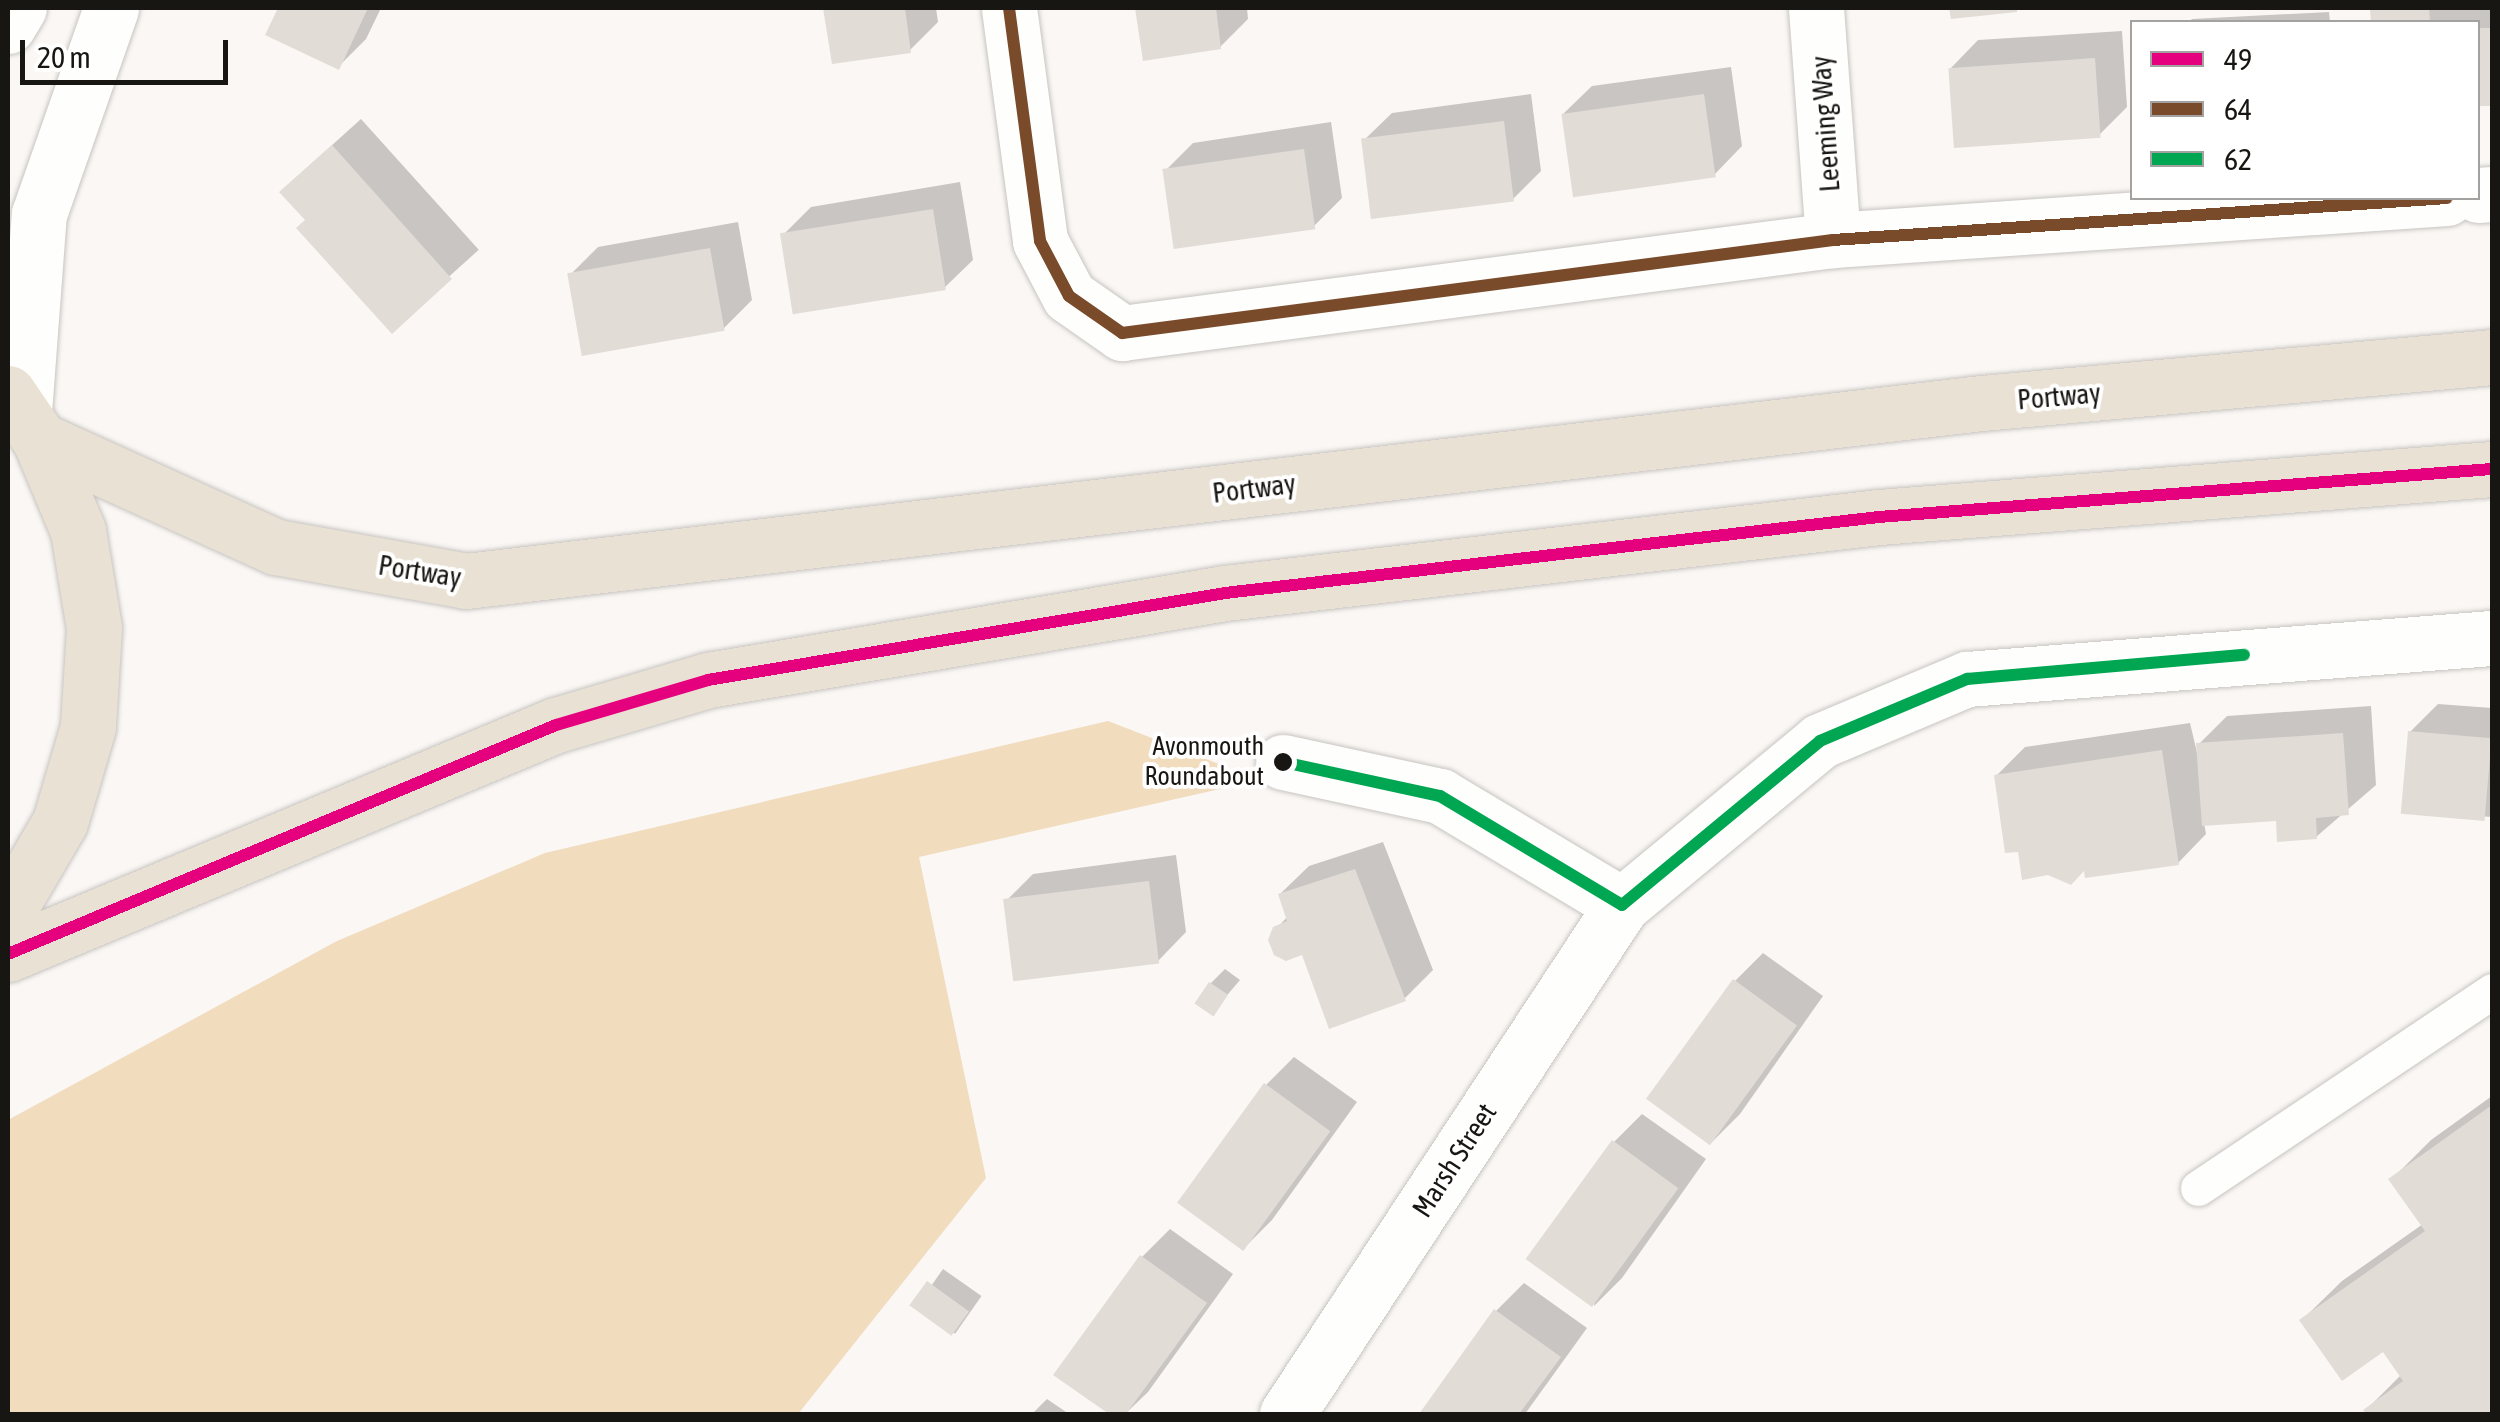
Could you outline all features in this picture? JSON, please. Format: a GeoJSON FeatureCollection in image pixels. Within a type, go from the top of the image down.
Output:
{"type":"FeatureCollection","features":[{"type":"Feature","properties":{"kind":"highway","name":"Portway"},"geometry":{"type":"LineString","coordinates":[[24,415],[276,547],[466,581],[1982,403],[2492,357]]}},
{"type":"Feature","properties":{"kind":"highway"},"geometry":{"type":"LineString","coordinates":[[8,911],[60,822],[88,727],[94,628],[78,531],[24,415]]}},
{"type":"Feature","properties":{"kind":"highway"},"geometry":{"type":"LineString","coordinates":[[8,954],[556,725],[708,680],[1225,593],[1879,517],[2492,468]]}},
{"type":"Feature","properties":{"kind":"street"},"geometry":{"type":"LineString","coordinates":[[8,26],[19,8]]}},
{"type":"Feature","properties":{"kind":"street"},"geometry":{"type":"LineString","coordinates":[[24,415],[39,214],[112,8]]}},
{"type":"Feature","properties":{"kind":"street"},"geometry":{"type":"LineString","coordinates":[[1009,8],[1040,241],[1070,296],[1122,333],[1833,240],[2419,200]]}},
{"type":"Feature","properties":{"kind":"street","name":"Leeming Way"},"geometry":{"type":"LineString","coordinates":[[1816,8],[1833,240]]}},
{"type":"Feature","properties":{"kind":"street"},"geometry":{"type":"LineString","coordinates":[[1283,762],[1440,796],[1622,905],[1820,741],[1968,679],[2492,638]]}},
{"type":"Feature","properties":{"kind":"street","name":"Marsh Street"},"geometry":{"type":"LineString","coordinates":[[1287,1414],[1622,905]]}},
{"type":"Feature","properties":{"kind":"lane"},"geometry":{"type":"LineString","coordinates":[[2198,1188],[2492,990]]}},
{"type":"Feature","properties":{"kind":"shaded area"},"geometry":{"type":"Polygon","coordinates":[[[1108,721],[1260,780],[919,857],[986,1178],[798,1414],[8,1414],[8,1120],[337,941],[545,853],[1108,721]]]}},
{"type":"Feature","properties":{"kind":"building"},"geometry":{"type":"Polygon","coordinates":[[[278,8],[368,8],[339,70],[265,35],[278,8]]]}},
{"type":"Feature","properties":{"kind":"building"},"geometry":{"type":"Polygon","coordinates":[[[823,8],[905,8],[911,53],[832,64],[823,8]]]}},
{"type":"Feature","properties":{"kind":"building"},"geometry":{"type":"Polygon","coordinates":[[[1135,8],[1216,8],[1221,49],[1143,61],[1135,8]]]}},
{"type":"Feature","properties":{"kind":"building"},"geometry":{"type":"Polygon","coordinates":[[[1949,8],[2017,8],[2017,12],[1951,19],[1949,8]]]}},
{"type":"Feature","properties":{"kind":"building"},"geometry":{"type":"Polygon","coordinates":[[[2429,8],[2430,20],[2371,20],[2370,10],[2429,8]]]}},
{"type":"Feature","properties":{"kind":"building"},"geometry":{"type":"Polygon","coordinates":[[[2480,28],[2492,28],[2492,106],[2480,106],[2480,28]]]}},
{"type":"Feature","properties":{"kind":"building"},"geometry":{"type":"Polygon","coordinates":[[[2095,58],[2101,138],[1954,148],[1948,68],[2095,58]]]}},
{"type":"Feature","properties":{"kind":"building"},"geometry":{"type":"Polygon","coordinates":[[[1704,94],[1716,177],[1573,197],[1561,114],[1704,94]]]}},
{"type":"Feature","properties":{"kind":"building"},"geometry":{"type":"Polygon","coordinates":[[[1504,121],[1514,201],[1371,219],[1361,139],[1504,121]]]}},
{"type":"Feature","properties":{"kind":"building"},"geometry":{"type":"Polygon","coordinates":[[[332,145],[452,279],[392,334],[296,228],[305,220],[279,192],[332,145]]]}},
{"type":"Feature","properties":{"kind":"building"},"geometry":{"type":"Polygon","coordinates":[[[1304,149],[1315,229],[1174,249],[1162,169],[1304,149]]]}},
{"type":"Feature","properties":{"kind":"building"},"geometry":{"type":"Polygon","coordinates":[[[933,209],[946,290],[793,314],[780,233],[933,209]]]}},
{"type":"Feature","properties":{"kind":"building"},"geometry":{"type":"Polygon","coordinates":[[[710,248],[725,331],[582,356],[567,273],[710,248]]]}},
{"type":"Feature","properties":{"kind":"building"},"geometry":{"type":"Polygon","coordinates":[[[2408,731],[2492,738],[2484,821],[2401,814],[2408,731]]]}},
{"type":"Feature","properties":{"kind":"building"},"geometry":{"type":"Polygon","coordinates":[[[2343,733],[2349,815],[2316,818],[2317,839],[2277,842],[2276,821],[2202,826],[2196,743],[2343,733]]]}},
{"type":"Feature","properties":{"kind":"building"},"geometry":{"type":"Polygon","coordinates":[[[2162,750],[2179,865],[2085,878],[2084,871],[2071,885],[2048,875],[2022,880],[2018,852],[2005,853],[1994,775],[2162,750]]]}},
{"type":"Feature","properties":{"kind":"building"},"geometry":{"type":"Polygon","coordinates":[[[1355,869],[1406,1001],[1329,1029],[1302,955],[1286,961],[1274,955],[1268,940],[1273,927],[1287,921],[1278,894],[1355,869]]]}},
{"type":"Feature","properties":{"kind":"building"},"geometry":{"type":"Polygon","coordinates":[[[1149,881],[1159,963],[1013,981],[1003,899],[1149,881]]]}},
{"type":"Feature","properties":{"kind":"building"},"geometry":{"type":"Polygon","coordinates":[[[1733,979],[1797,1025],[1710,1145],[1646,1099],[1733,979]]]}},
{"type":"Feature","properties":{"kind":"building"},"geometry":{"type":"Polygon","coordinates":[[[1209,982],[1228,995],[1214,1016],[1194,1004],[1209,982]]]}},
{"type":"Feature","properties":{"kind":"building"},"geometry":{"type":"Polygon","coordinates":[[[1264,1083],[1330,1131],[1243,1251],[1177,1203],[1264,1083]]]}},
{"type":"Feature","properties":{"kind":"building"},"geometry":{"type":"Polygon","coordinates":[[[2492,1105],[2492,1414],[2367,1414],[2363,1410],[2403,1381],[2383,1352],[2342,1381],[2299,1320],[2425,1231],[2388,1179],[2492,1105]]]}},
{"type":"Feature","properties":{"kind":"building"},"geometry":{"type":"Polygon","coordinates":[[[1612,1140],[1678,1188],[1592,1307],[1526,1259],[1612,1140]]]}},
{"type":"Feature","properties":{"kind":"building"},"geometry":{"type":"Polygon","coordinates":[[[1140,1255],[1207,1303],[1126,1414],[1109,1414],[1053,1375],[1140,1255]]]}},
{"type":"Feature","properties":{"kind":"building"},"geometry":{"type":"Polygon","coordinates":[[[927,1281],[969,1312],[951,1336],[909,1305],[927,1281]]]}},
{"type":"Feature","properties":{"kind":"building"},"geometry":{"type":"Polygon","coordinates":[[[1494,1309],[1561,1357],[1519,1414],[1419,1414],[1494,1309]]]}},
{"type":"Feature","properties":{"kind":"transit line","name":"64"},"geometry":{"type":"LineString","coordinates":[[1009,8],[1040,241],[1069,296],[1122,333],[1833,240],[2418,200]]}},
{"type":"Feature","properties":{"kind":"transit line","name":"49"},"geometry":{"type":"LineString","coordinates":[[8,954],[556,725],[708,680],[1225,593],[1879,517],[2492,469]]}},
{"type":"Feature","properties":{"kind":"transit line","name":"62"},"geometry":{"type":"LineString","coordinates":[[1283,762],[1440,796],[1622,905],[1820,741],[1967,679],[2244,655]]}},
{"type":"Feature","properties":{"kind":"place","name":"Avonmouth Roundabout"},"geometry":{"type":"Point","coordinates":[1283,762]}}]}
